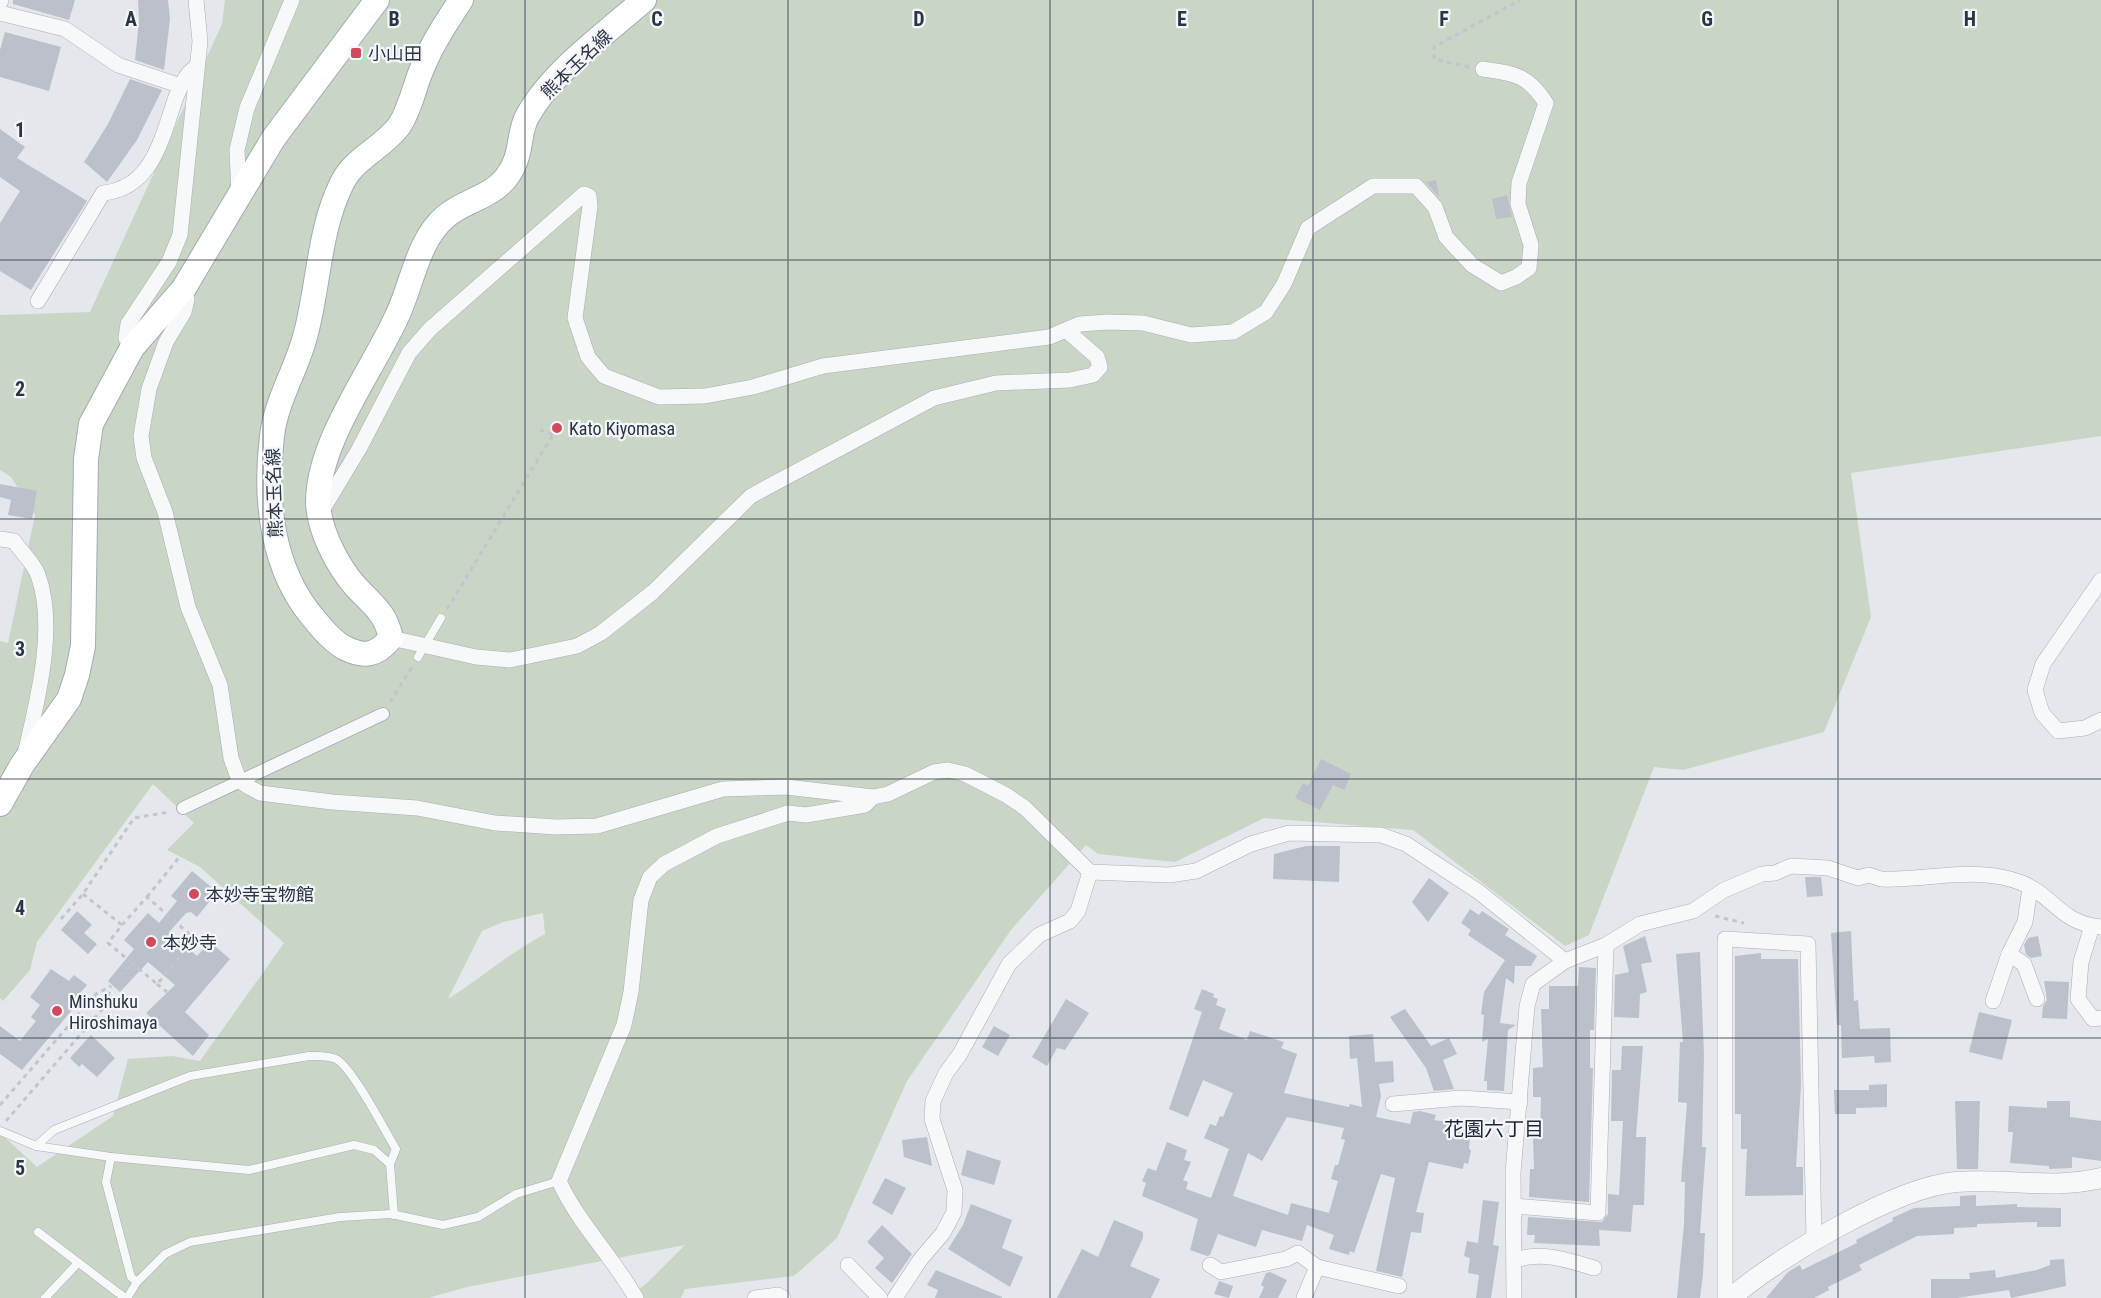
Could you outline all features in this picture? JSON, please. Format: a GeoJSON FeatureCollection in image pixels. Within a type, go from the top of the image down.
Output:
{"type":"FeatureCollection","features":[{"type":"Feature","properties":{"kind":"main road"},"geometry":{"type":"LineString","coordinates":[[0,804],[22,765],[69,699],[77,675],[83,646],[86,459],[91,424],[132,348],[184,288],[239,194],[294,110],[377,0]]}},
{"type":"Feature","properties":{"kind":"main road","name":"熊本玉名線"},"geometry":{"type":"LineString","coordinates":[[461,0],[441,29],[426,59],[401,123],[391,137],[367,154],[343,180],[332,206],[325,233],[306,334],[272,435],[271,500],[275,547],[288,582],[298,598],[339,644],[357,654],[372,655],[382,649],[392,638],[387,620],[356,587],[334,558],[320,514],[321,483],[336,432],[398,315],[431,233],[445,216],[483,197],[504,180],[515,164],[521,148],[526,116],[543,93],[644,0]]}},
{"type":"Feature","properties":{"kind":"street"},"geometry":{"type":"LineString","coordinates":[[132,348],[126,338],[128,324],[169,262],[180,235],[200,41],[196,0]]}},
{"type":"Feature","properties":{"kind":"street"},"geometry":{"type":"LineString","coordinates":[[239,194],[237,150],[247,108],[292,0]]}},
{"type":"Feature","properties":{"kind":"street"},"geometry":{"type":"LineString","coordinates":[[0,14],[64,29],[118,65],[181,86]]}},
{"type":"Feature","properties":{"kind":"street"},"geometry":{"type":"LineString","coordinates":[[38,301],[103,193],[117,191],[136,182],[145,172],[154,158],[181,86],[190,71],[196,67]]}},
{"type":"Feature","properties":{"kind":"street"},"geometry":{"type":"LineString","coordinates":[[320,514],[359,449],[409,353],[430,329],[584,194],[589,196],[590,206],[575,318],[588,357],[604,376],[659,397],[705,396],[753,387],[823,366],[1049,337],[1080,324],[1143,323],[1191,335],[1233,332],[1266,312],[1284,284],[1308,228],[1373,186],[1416,186],[1435,207],[1446,237],[1472,265],[1501,283],[1529,268],[1531,245],[1518,204],[1519,183],[1546,103],[1535,87],[1517,74],[1483,69]]}},
{"type":"Feature","properties":{"kind":"street"},"geometry":{"type":"LineString","coordinates":[[184,288],[187,299],[184,312],[166,342],[149,389],[141,436],[144,458],[175,545],[188,607],[220,685],[226,710],[229,747],[239,780],[260,793],[332,802],[417,808],[495,823],[556,827],[597,826],[723,789],[786,787],[873,797],[888,794],[934,772],[948,770],[965,774],[1006,795],[1025,808],[1090,872],[1169,875],[1196,872],[1251,844],[1289,833],[1381,836],[1407,844],[1479,892],[1565,961]]}},
{"type":"Feature","properties":{"kind":"street"},"geometry":{"type":"LineString","coordinates":[[392,638],[422,651],[510,660],[577,646],[601,633],[653,592],[751,496],[934,398],[996,383],[1070,380],[1093,375],[1100,367],[1097,357],[1066,330]]}},
{"type":"Feature","properties":{"kind":"street"},"geometry":{"type":"LineString","coordinates":[[0,539],[14,541],[38,573],[44,598],[45,667],[22,765]]}},
{"type":"Feature","properties":{"kind":"street"},"geometry":{"type":"LineString","coordinates":[[2101,580],[2043,664],[2035,690],[2042,713],[2058,731],[2085,728],[2101,720]]}},
{"type":"Feature","properties":{"kind":"street"},"geometry":{"type":"LineString","coordinates":[[183,808],[383,714]]}},
{"type":"Feature","properties":{"kind":"street"},"geometry":{"type":"LineString","coordinates":[[636,1298],[623,1276],[568,1200],[559,1181],[624,1025],[631,992],[641,900],[650,877],[681,854],[727,832],[788,813],[806,815],[865,805],[873,797]]}},
{"type":"Feature","properties":{"kind":"street"},"geometry":{"type":"LineString","coordinates":[[1514,1298],[1513,1173],[1527,1006],[1533,984],[1565,961],[1606,945],[1640,924],[1693,911],[1724,890],[1791,866],[1828,868],[1858,878],[1869,875],[1881,879],[1993,874],[2030,888],[2063,915],[2084,926],[2096,927],[2081,962],[2078,999],[2093,1019],[2101,1018]]}},
{"type":"Feature","properties":{"kind":"street"},"geometry":{"type":"LineString","coordinates":[[895,1298],[920,1260],[943,1233],[954,1212],[955,1190],[932,1119],[933,1101],[946,1072],[960,1054],[1009,964],[1039,935],[1070,921],[1077,910],[1090,872]]}},
{"type":"Feature","properties":{"kind":"street"},"geometry":{"type":"LineString","coordinates":[[1993,1001],[2009,954],[2025,922],[2030,888]]}},
{"type":"Feature","properties":{"kind":"street"},"geometry":{"type":"LineString","coordinates":[[1725,1298],[1725,939],[1768,934],[1808,944],[1814,1240]]}},
{"type":"Feature","properties":{"kind":"street"},"geometry":{"type":"LineString","coordinates":[[1514,1206],[1598,1213],[1606,945]]}},
{"type":"Feature","properties":{"kind":"street"},"geometry":{"type":"LineString","coordinates":[[2009,954],[2025,964],[2037,999]]}},
{"type":"Feature","properties":{"kind":"street"},"geometry":{"type":"LineString","coordinates":[[1393,1104],[1461,1098],[1520,1102]]}},
{"type":"Feature","properties":{"kind":"street"},"geometry":{"type":"LineString","coordinates":[[1731,1298],[1753,1279],[1814,1240],[1888,1202],[1924,1188],[1956,1182],[2053,1184],[2101,1178]]}},
{"type":"Feature","properties":{"kind":"street"},"geometry":{"type":"LineString","coordinates":[[1210,1265],[1221,1272],[1286,1259],[1298,1253],[1317,1268],[1399,1286]]}},
{"type":"Feature","properties":{"kind":"street"},"geometry":{"type":"LineString","coordinates":[[1515,1260],[1527,1256],[1558,1257],[1594,1268]]}},
{"type":"Feature","properties":{"kind":"street"},"geometry":{"type":"LineString","coordinates":[[848,1265],[880,1298]]}},
{"type":"Feature","properties":{"kind":"street"},"geometry":{"type":"LineString","coordinates":[[1304,1298],[1317,1268]]}},
{"type":"Feature","properties":{"kind":"street"},"geometry":{"type":"LineString","coordinates":[[755,1298],[778,1295],[783,1298]]}},
{"type":"Feature","properties":{"kind":"lane"},"geometry":{"type":"LineString","coordinates":[[422,651],[441,618]]}},
{"type":"Feature","properties":{"kind":"lane"},"geometry":{"type":"LineString","coordinates":[[36,1146],[54,1130],[189,1076],[309,1056],[325,1056],[338,1060],[396,1149],[390,1164],[394,1215]]}},
{"type":"Feature","properties":{"kind":"lane"},"geometry":{"type":"LineString","coordinates":[[0,1130],[36,1146],[111,1157],[249,1170],[354,1145],[374,1150],[390,1164]]}},
{"type":"Feature","properties":{"kind":"lane"},"geometry":{"type":"LineString","coordinates":[[111,1157],[106,1182],[131,1277],[137,1282]]}},
{"type":"Feature","properties":{"kind":"lane"},"geometry":{"type":"LineString","coordinates":[[38,1232],[77,1264],[126,1298],[137,1282],[165,1254],[190,1242],[340,1217],[394,1215],[443,1225],[478,1217],[516,1194],[559,1181]]}},
{"type":"Feature","properties":{"kind":"lane"},"geometry":{"type":"LineString","coordinates":[[45,1298],[77,1264]]}},
{"type":"Feature","properties":{"kind":"path"},"geometry":{"type":"LineString","coordinates":[[1483,69],[1434,59],[1434,47],[1520,0]]}},
{"type":"Feature","properties":{"kind":"path"},"geometry":{"type":"LineString","coordinates":[[441,618],[557,428]]}},
{"type":"Feature","properties":{"kind":"path"},"geometry":{"type":"LineString","coordinates":[[540,430],[553,434]]}},
{"type":"Feature","properties":{"kind":"path"},"geometry":{"type":"LineString","coordinates":[[383,714],[422,651]]}},
{"type":"Feature","properties":{"kind":"path"},"geometry":{"type":"LineString","coordinates":[[61,919],[83,894],[134,818],[183,808]]}},
{"type":"Feature","properties":{"kind":"path"},"geometry":{"type":"LineString","coordinates":[[167,992],[108,943],[181,855]]}},
{"type":"Feature","properties":{"kind":"path"},"geometry":{"type":"LineString","coordinates":[[83,894],[122,926]]}},
{"type":"Feature","properties":{"kind":"path"},"geometry":{"type":"LineString","coordinates":[[147,897],[195,939],[157,984]]}},
{"type":"Feature","properties":{"kind":"path"},"geometry":{"type":"LineString","coordinates":[[1693,911],[1768,934]]}},
{"type":"Feature","properties":{"kind":"path"},"geometry":{"type":"LineString","coordinates":[[121,975],[132,963]]}},
{"type":"Feature","properties":{"kind":"path"},"geometry":{"type":"LineString","coordinates":[[0,1105],[96,994],[112,985],[105,1006],[0,1130]]}},
{"type":"Feature","properties":{"kind":"green space"},"geometry":{"type":"Polygon","coordinates":[[[225,0],[2101,0],[2101,436],[1851,473],[1871,617],[1824,732],[1683,770],[1654,767],[1589,935],[1565,946],[1413,830],[1264,818],[1175,862],[1098,854],[1086,845],[1011,930],[907,1081],[837,1238],[794,1276],[685,1289],[681,1298],[627,1298],[647,1283],[685,1245],[467,1287],[428,1298],[0,1298],[0,1133],[37,1167],[113,1116],[128,1059],[172,1056],[200,1061],[284,943],[200,867],[167,850],[194,823],[153,784],[37,942],[30,970],[3,1001],[0,998],[0,641],[8,643],[35,515],[11,477],[0,470],[0,315],[90,312],[222,24],[225,0]],[[543,913],[503,922],[482,931],[448,999],[520,949],[545,934],[543,913]]]}},
{"type":"Feature","properties":{"kind":"building"},"geometry":{"type":"Polygon","coordinates":[[[13,0],[75,0],[69,20],[13,4],[13,0]]]}},
{"type":"Feature","properties":{"kind":"building"},"geometry":{"type":"Polygon","coordinates":[[[138,0],[168,0],[170,19],[164,70],[135,60],[139,20],[138,0]]]}},
{"type":"Feature","properties":{"kind":"building"},"geometry":{"type":"Polygon","coordinates":[[[5,32],[61,47],[49,91],[0,77],[0,50],[5,32]]]}},
{"type":"Feature","properties":{"kind":"building"},"geometry":{"type":"Polygon","coordinates":[[[130,79],[162,90],[137,140],[107,182],[84,162],[108,124],[130,79]]]}},
{"type":"Feature","properties":{"kind":"building"},"geometry":{"type":"Polygon","coordinates":[[[0,129],[25,147],[17,158],[87,201],[31,290],[0,271],[0,223],[20,191],[0,177],[0,129]]]}},
{"type":"Feature","properties":{"kind":"building"},"geometry":{"type":"Polygon","coordinates":[[[1436,180],[1439,196],[1426,182],[1436,180]]]}},
{"type":"Feature","properties":{"kind":"building"},"geometry":{"type":"Polygon","coordinates":[[[1507,195],[1512,217],[1496,219],[1492,199],[1507,195]]]}},
{"type":"Feature","properties":{"kind":"building"},"geometry":{"type":"Polygon","coordinates":[[[0,484],[37,491],[32,519],[8,515],[11,500],[0,497],[0,484]]]}},
{"type":"Feature","properties":{"kind":"building"},"geometry":{"type":"Polygon","coordinates":[[[1321,759],[1351,774],[1344,790],[1333,785],[1320,810],[1295,798],[1303,783],[1308,786],[1321,759]]]}},
{"type":"Feature","properties":{"kind":"building"},"geometry":{"type":"Polygon","coordinates":[[[1306,846],[1340,846],[1339,882],[1273,879],[1274,854],[1306,846]]]}},
{"type":"Feature","properties":{"kind":"building"},"geometry":{"type":"Polygon","coordinates":[[[192,871],[217,892],[197,917],[191,912],[186,913],[169,932],[197,956],[210,942],[230,959],[185,1012],[209,1035],[193,1056],[146,1013],[175,985],[148,962],[120,992],[108,981],[134,949],[124,940],[148,913],[159,923],[177,901],[171,896],[192,871]]]}},
{"type":"Feature","properties":{"kind":"building"},"geometry":{"type":"Polygon","coordinates":[[[1805,877],[1821,877],[1823,896],[1807,897],[1805,877]]]}},
{"type":"Feature","properties":{"kind":"building"},"geometry":{"type":"Polygon","coordinates":[[[1429,878],[1449,893],[1428,922],[1412,902],[1429,878]]]}},
{"type":"Feature","properties":{"kind":"building"},"geometry":{"type":"Polygon","coordinates":[[[1470,909],[1479,915],[1482,911],[1509,929],[1505,935],[1537,956],[1531,966],[1515,966],[1514,984],[1506,978],[1500,1023],[1516,1025],[1508,1030],[1504,1091],[1487,1090],[1487,1081],[1484,1081],[1488,1039],[1482,1042],[1484,1015],[1481,1014],[1484,992],[1505,960],[1468,935],[1471,930],[1461,923],[1470,909]]]}},
{"type":"Feature","properties":{"kind":"building"},"geometry":{"type":"Polygon","coordinates":[[[77,911],[92,925],[84,933],[97,944],[88,954],[61,930],[77,911]]]}},
{"type":"Feature","properties":{"kind":"building"},"geometry":{"type":"Polygon","coordinates":[[[1851,931],[1854,1001],[1858,1000],[1860,1029],[1890,1028],[1891,1062],[1875,1063],[1874,1056],[1842,1058],[1841,1025],[1837,1025],[1831,933],[1851,931]]]}},
{"type":"Feature","properties":{"kind":"building"},"geometry":{"type":"Polygon","coordinates":[[[1645,936],[1652,962],[1641,964],[1647,992],[1640,994],[1639,1018],[1614,1017],[1615,975],[1629,972],[1623,946],[1645,936]]]}},
{"type":"Feature","properties":{"kind":"building"},"geometry":{"type":"Polygon","coordinates":[[[2038,936],[2042,956],[2031,958],[2026,954],[2024,945],[2028,938],[2038,936]]]}},
{"type":"Feature","properties":{"kind":"building"},"geometry":{"type":"Polygon","coordinates":[[[1700,952],[1704,1055],[1702,1147],[1706,1147],[1700,1233],[1705,1233],[1703,1274],[1700,1298],[1677,1298],[1684,1224],[1685,1182],[1681,1182],[1687,1103],[1678,1102],[1680,1042],[1683,1042],[1676,954],[1700,952]]]}},
{"type":"Feature","properties":{"kind":"building"},"geometry":{"type":"Polygon","coordinates":[[[1761,953],[1761,959],[1798,959],[1801,1084],[1796,1167],[1803,1167],[1803,1195],[1745,1196],[1747,1149],[1741,1149],[1741,1114],[1735,1114],[1735,956],[1761,953]]]}},
{"type":"Feature","properties":{"kind":"building"},"geometry":{"type":"Polygon","coordinates":[[[1579,967],[1596,968],[1594,1030],[1590,1030],[1590,1068],[1593,1068],[1589,1202],[1529,1197],[1530,1169],[1534,1169],[1533,1136],[1540,1136],[1541,1097],[1533,1097],[1533,1068],[1543,1067],[1541,1009],[1549,1009],[1549,986],[1578,986],[1579,967]]]}},
{"type":"Feature","properties":{"kind":"building"},"geometry":{"type":"Polygon","coordinates":[[[51,969],[69,981],[74,975],[87,985],[73,1001],[77,1004],[22,1070],[0,1054],[0,1026],[20,1041],[36,1021],[31,1017],[40,1005],[30,997],[51,969]]]}},
{"type":"Feature","properties":{"kind":"building"},"geometry":{"type":"Polygon","coordinates":[[[2044,981],[2069,982],[2067,1019],[2042,1018],[2043,1006],[2047,1000],[2044,981]]]}},
{"type":"Feature","properties":{"kind":"building"},"geometry":{"type":"Polygon","coordinates":[[[1202,989],[1214,994],[1213,997],[1218,999],[1216,1005],[1226,1009],[1219,1029],[1247,1040],[1250,1031],[1284,1042],[1281,1048],[1297,1054],[1284,1093],[1349,1107],[1350,1104],[1362,1107],[1357,1058],[1350,1059],[1349,1036],[1373,1034],[1375,1062],[1393,1061],[1394,1082],[1379,1084],[1381,1096],[1376,1117],[1410,1124],[1413,1112],[1420,1111],[1436,1115],[1434,1120],[1468,1125],[1467,1131],[1471,1131],[1469,1148],[1471,1151],[1468,1164],[1464,1163],[1463,1169],[1429,1162],[1416,1212],[1424,1213],[1421,1233],[1411,1232],[1402,1277],[1376,1271],[1395,1178],[1381,1174],[1354,1253],[1350,1251],[1349,1255],[1329,1249],[1334,1235],[1307,1225],[1302,1241],[1262,1230],[1256,1247],[1218,1234],[1210,1255],[1207,1256],[1190,1250],[1198,1219],[1142,1196],[1146,1183],[1142,1181],[1148,1168],[1156,1171],[1167,1142],[1187,1150],[1184,1160],[1191,1162],[1183,1180],[1188,1182],[1186,1189],[1211,1198],[1229,1149],[1204,1138],[1210,1124],[1216,1126],[1220,1116],[1223,1117],[1233,1093],[1203,1080],[1188,1117],[1169,1109],[1202,1012],[1194,1009],[1202,989]],[[1287,1117],[1262,1161],[1248,1153],[1233,1196],[1288,1215],[1291,1203],[1329,1213],[1338,1181],[1331,1179],[1335,1165],[1338,1165],[1345,1140],[1341,1139],[1344,1128],[1287,1117]]]}},
{"type":"Feature","properties":{"kind":"building"},"geometry":{"type":"Polygon","coordinates":[[[1066,999],[1089,1013],[1065,1050],[1057,1048],[1047,1066],[1032,1057],[1066,999]]]}},
{"type":"Feature","properties":{"kind":"building"},"geometry":{"type":"Polygon","coordinates":[[[1405,1009],[1431,1046],[1449,1038],[1457,1054],[1443,1060],[1454,1089],[1434,1091],[1426,1068],[1390,1017],[1405,1009]]]}},
{"type":"Feature","properties":{"kind":"building"},"geometry":{"type":"Polygon","coordinates":[[[1979,1012],[2012,1020],[2002,1060],[1969,1052],[1979,1012]]]}},
{"type":"Feature","properties":{"kind":"building"},"geometry":{"type":"Polygon","coordinates":[[[994,1026],[1010,1035],[998,1056],[982,1047],[994,1026]]]}},
{"type":"Feature","properties":{"kind":"building"},"geometry":{"type":"Polygon","coordinates":[[[91,1035],[115,1058],[97,1077],[82,1064],[79,1067],[70,1058],[91,1035]]]}},
{"type":"Feature","properties":{"kind":"building"},"geometry":{"type":"Polygon","coordinates":[[[1622,1046],[1643,1046],[1636,1137],[1646,1137],[1644,1205],[1633,1205],[1631,1232],[1599,1230],[1600,1246],[1534,1243],[1535,1235],[1527,1235],[1528,1217],[1602,1222],[1608,1214],[1608,1194],[1619,1195],[1623,1121],[1611,1121],[1612,1070],[1621,1070],[1622,1046]]]}},
{"type":"Feature","properties":{"kind":"building"},"geometry":{"type":"Polygon","coordinates":[[[1887,1084],[1887,1107],[1856,1108],[1856,1114],[1835,1114],[1834,1090],[1869,1090],[1869,1085],[1887,1084]]]}},
{"type":"Feature","properties":{"kind":"building"},"geometry":{"type":"Polygon","coordinates":[[[1955,1101],[1980,1101],[1978,1169],[1957,1169],[1955,1101]]]}},
{"type":"Feature","properties":{"kind":"building"},"geometry":{"type":"Polygon","coordinates":[[[2047,1101],[2070,1101],[2070,1117],[2101,1121],[2101,1161],[2072,1157],[2072,1168],[2049,1169],[2049,1166],[2010,1163],[2013,1132],[2008,1132],[2009,1106],[2047,1108],[2047,1101]]]}},
{"type":"Feature","properties":{"kind":"building"},"geometry":{"type":"Polygon","coordinates":[[[927,1137],[932,1166],[904,1157],[902,1140],[927,1137]]]}},
{"type":"Feature","properties":{"kind":"building"},"geometry":{"type":"Polygon","coordinates":[[[967,1150],[1001,1161],[994,1185],[961,1175],[967,1150]]]}},
{"type":"Feature","properties":{"kind":"building"},"geometry":{"type":"Polygon","coordinates":[[[885,1178],[906,1188],[892,1215],[872,1203],[885,1178]]]}},
{"type":"Feature","properties":{"kind":"building"},"geometry":{"type":"Polygon","coordinates":[[[1976,1195],[1976,1206],[2017,1204],[2017,1207],[2061,1208],[2061,1227],[2037,1227],[2037,1222],[1977,1224],[1977,1227],[1954,1228],[1954,1234],[1917,1236],[1859,1265],[1862,1270],[1828,1287],[1829,1290],[1814,1298],[1766,1298],[1788,1272],[1800,1265],[1802,1270],[1857,1243],[1856,1240],[1893,1221],[1892,1218],[1914,1208],[1960,1206],[1960,1196],[1976,1195]]]}},
{"type":"Feature","properties":{"kind":"building"},"geometry":{"type":"Polygon","coordinates":[[[1483,1200],[1499,1202],[1493,1245],[1499,1246],[1491,1298],[1476,1298],[1479,1275],[1468,1273],[1470,1258],[1464,1256],[1467,1241],[1478,1243],[1483,1200]]]}},
{"type":"Feature","properties":{"kind":"building"},"geometry":{"type":"Polygon","coordinates":[[[971,1204],[1012,1220],[1002,1248],[1023,1257],[1010,1287],[948,1249],[963,1225],[971,1204]]]}},
{"type":"Feature","properties":{"kind":"building"},"geometry":{"type":"Polygon","coordinates":[[[1114,1220],[1143,1232],[1143,1238],[1130,1266],[1160,1279],[1151,1298],[1057,1298],[1082,1249],[1098,1257],[1114,1220]]]}},
{"type":"Feature","properties":{"kind":"building"},"geometry":{"type":"Polygon","coordinates":[[[882,1225],[912,1254],[892,1283],[875,1268],[884,1258],[867,1242],[882,1225]]]}},
{"type":"Feature","properties":{"kind":"building"},"geometry":{"type":"Polygon","coordinates":[[[2064,1259],[2066,1286],[2011,1298],[2009,1290],[1957,1298],[1931,1298],[1931,1279],[1970,1279],[1969,1273],[1995,1270],[1996,1278],[2037,1270],[2050,1265],[2050,1260],[2064,1259]]]}},
{"type":"Feature","properties":{"kind":"building"},"geometry":{"type":"Polygon","coordinates":[[[936,1270],[1002,1298],[935,1298],[938,1290],[927,1285],[936,1270]]]}},
{"type":"Feature","properties":{"kind":"building"},"geometry":{"type":"Polygon","coordinates":[[[1270,1272],[1287,1280],[1278,1298],[1259,1298],[1264,1287],[1261,1285],[1266,1273],[1270,1272]]]}},
{"type":"Feature","properties":{"kind":"building"},"geometry":{"type":"Polygon","coordinates":[[[1219,1281],[1233,1286],[1229,1298],[1214,1294],[1219,1281]]]}},
{"type":"Feature","properties":{"kind":"place","name":"小山田"},"geometry":{"type":"Point","coordinates":[356,53]}},
{"type":"Feature","properties":{"kind":"place","name":"Kato Kiyomasa"},"geometry":{"type":"Point","coordinates":[557,428]}},
{"type":"Feature","properties":{"kind":"place","name":"本妙寺宝物館"},"geometry":{"type":"Point","coordinates":[194,894]}},
{"type":"Feature","properties":{"kind":"place","name":"本妙寺"},"geometry":{"type":"Point","coordinates":[151,942]}},
{"type":"Feature","properties":{"kind":"place","name":"Minshuku Hiroshimaya"},"geometry":{"type":"Point","coordinates":[57,1011]}},
{"type":"Feature","properties":{"kind":"district","name":"花園六丁目"},"geometry":{"type":"Point","coordinates":[1494,1129]}}]}
